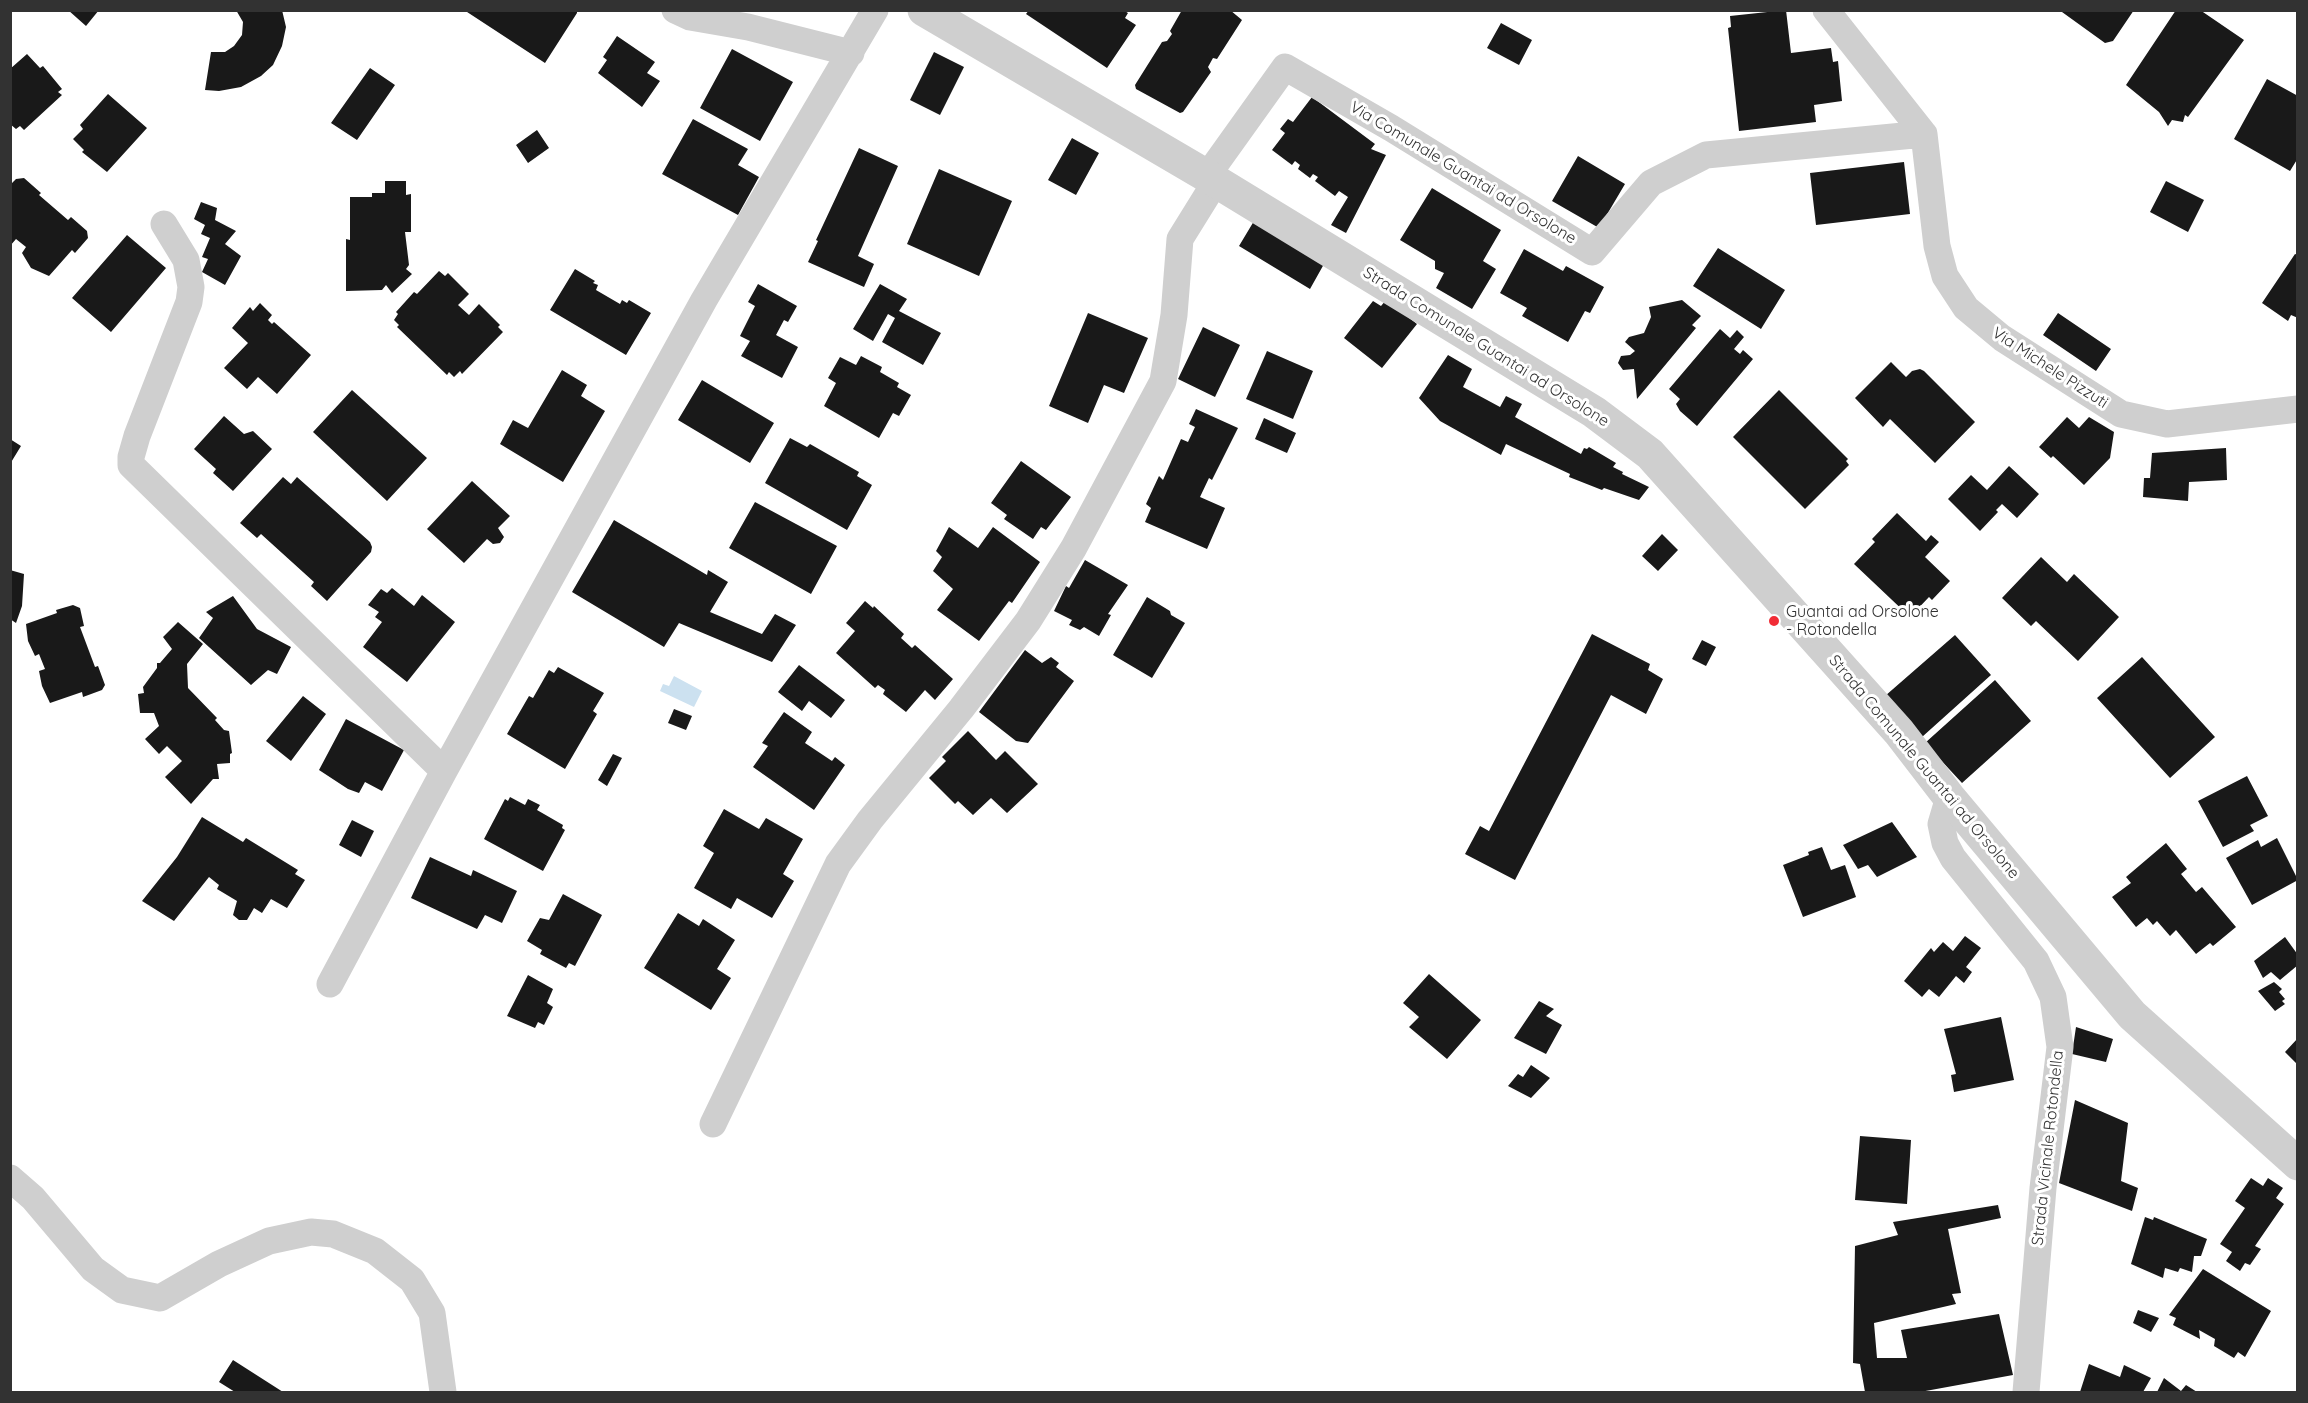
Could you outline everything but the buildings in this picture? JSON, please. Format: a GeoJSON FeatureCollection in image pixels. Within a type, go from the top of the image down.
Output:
{"type":"FeatureCollection","features":[{"type":"Feature","properties":{"kind":"street"},"geometry":{"type":"LineString","coordinates":[[330,984],[444,771],[704,300],[875,10]]}},
{"type":"Feature","properties":{"kind":"street","name":"Strada Comunale Guantai ad Orsolone"},"geometry":{"type":"LineString","coordinates":[[924,10],[1212,178],[1594,412],[1650,454],[1899,732],[1948,797],[2132,1015],[2298,1164]]}},
{"type":"Feature","properties":{"kind":"street"},"geometry":{"type":"LineString","coordinates":[[1826,10],[1924,134]]}},
{"type":"Feature","properties":{"kind":"street"},"geometry":{"type":"LineString","coordinates":[[683,13],[851,52]]}},
{"type":"Feature","properties":{"kind":"street","name":"Via Comunale Guantai ad Orsolone"},"geometry":{"type":"LineString","coordinates":[[1212,178],[1285,67],[1411,140],[1592,252],[1651,183],[1706,155],[1924,134]]}},
{"type":"Feature","properties":{"kind":"street","name":"Via Michele Pizzuti"},"geometry":{"type":"LineString","coordinates":[[1924,134],[1937,246],[1945,276],[1966,308],[2002,338],[2121,414],[2167,424],[2298,409]]}},
{"type":"Feature","properties":{"kind":"street"},"geometry":{"type":"LineString","coordinates":[[712,1124],[838,864],[870,820],[961,709],[1028,621],[1073,549],[1163,381],[1174,315],[1180,239],[1212,178]]}},
{"type":"Feature","properties":{"kind":"street"},"geometry":{"type":"LineString","coordinates":[[164,224],[186,260],[191,287],[189,302],[137,436],[130,457],[131,465],[444,771]]}},
{"type":"Feature","properties":{"kind":"street","name":"Strada Vicinale Rotondella"},"geometry":{"type":"LineString","coordinates":[[1948,797],[1941,824],[1945,843],[1953,858],[2036,961],[2053,997],[2060,1047],[2043,1188],[2026,1392]]}},
{"type":"Feature","properties":{"kind":"street"},"geometry":{"type":"LineString","coordinates":[[10,1178],[33,1198],[93,1269],[122,1290],[160,1298],[219,1264],[269,1241],[311,1232],[333,1234],[375,1251],[412,1280],[432,1313],[443,1392]]}},
{"type":"Feature","properties":{"kind":"water"},"geometry":{"type":"Polygon","coordinates":[[[674,676],[702,691],[694,707],[660,691],[663,684],[669,686],[674,676]]]}},
{"type":"Feature","properties":{"kind":"place","name":"Guantai ad Orsolone - Rotondella"},"geometry":{"type":"Point","coordinates":[1774,621]}}]}
